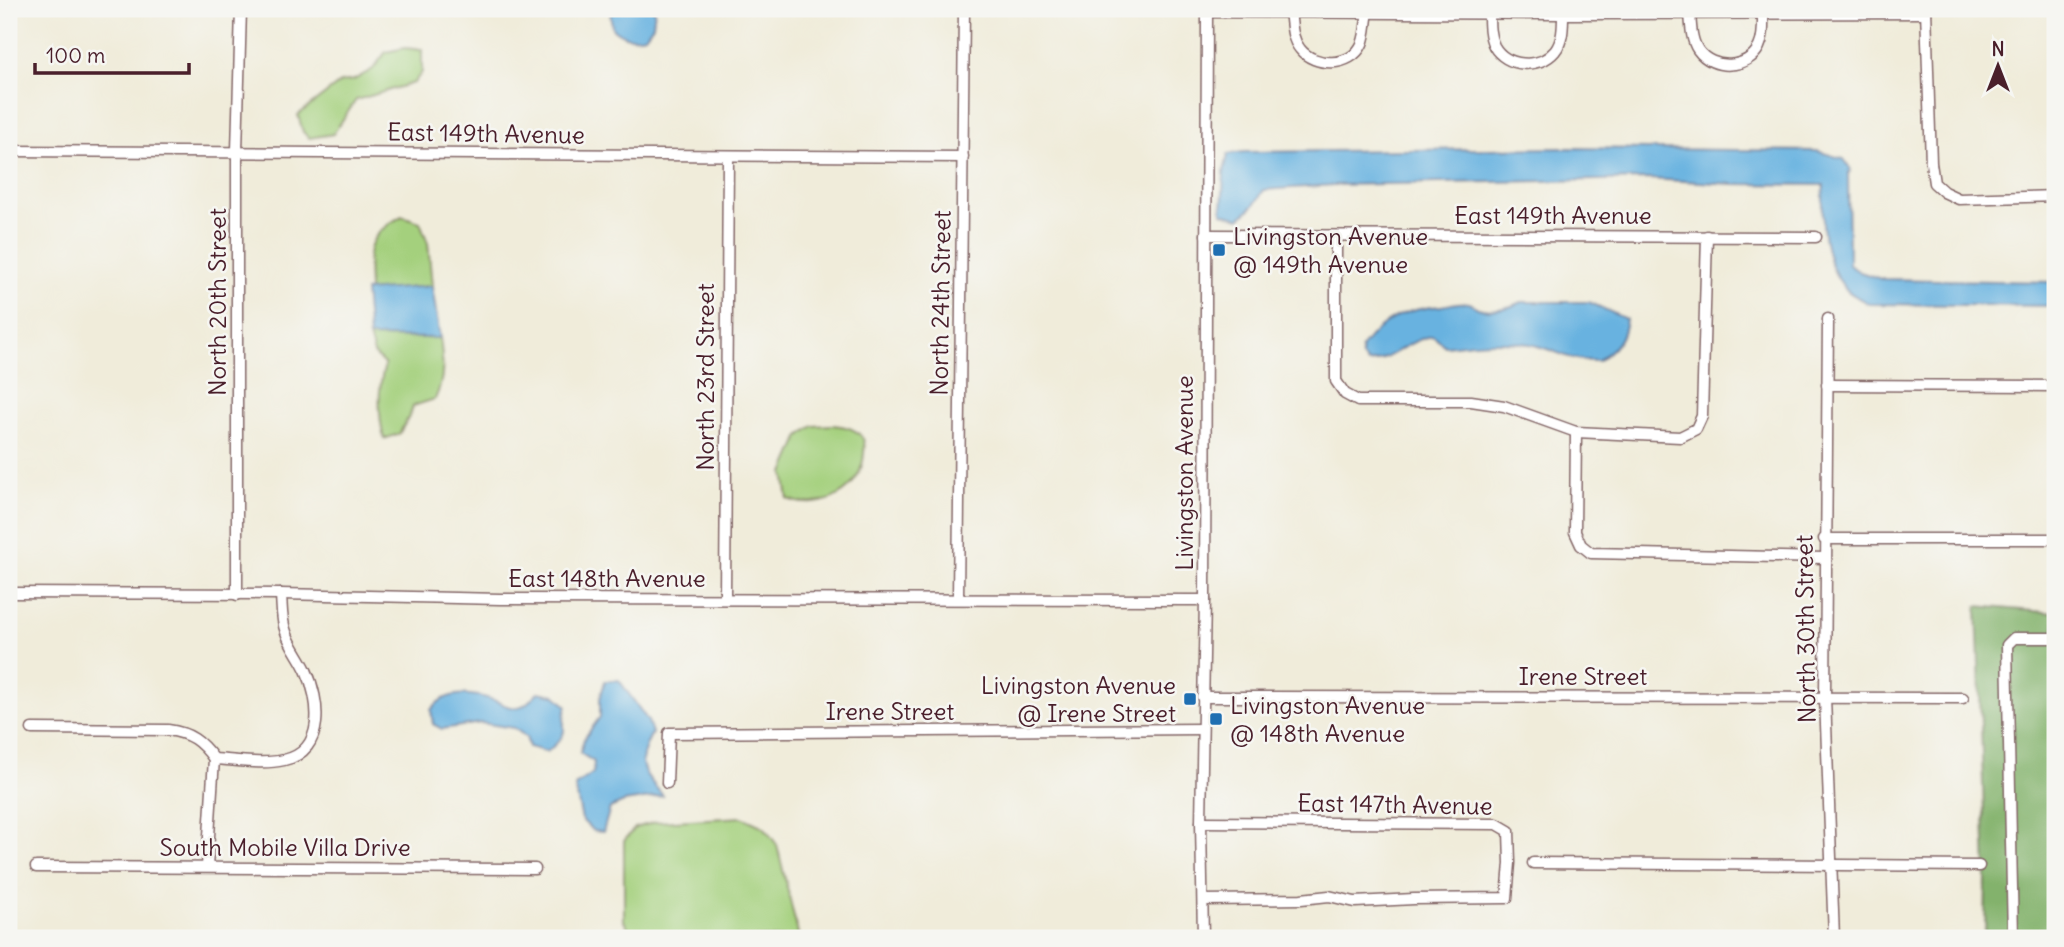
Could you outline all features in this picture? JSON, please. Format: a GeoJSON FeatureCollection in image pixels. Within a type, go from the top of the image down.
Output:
{"type":"FeatureCollection","features":[{"type":"Feature","properties":{"kind":"street","name":"North 20th Street"},"geometry":{"type":"LineString","coordinates":[[237,595],[237,151],[241,9]]}},
{"type":"Feature","properties":{"kind":"street","name":"North 24th Street"},"geometry":{"type":"LineString","coordinates":[[957,599],[964,9]]}},
{"type":"Feature","properties":{"kind":"street"},"geometry":{"type":"LineString","coordinates":[[1207,10],[1431,10],[1563,14],[1926,11],[1930,163],[1934,183],[1944,192],[1959,199],[2055,196]]}},
{"type":"Feature","properties":{"kind":"street","name":"Livingston Avenue"},"geometry":{"type":"LineString","coordinates":[[1203,938],[1201,822],[1205,600],[1207,10]]}},
{"type":"Feature","properties":{"kind":"street"},"geometry":{"type":"LineString","coordinates":[[1290,11],[1293,33],[1300,49],[1308,56],[1328,63],[1349,58],[1357,52],[1362,45],[1368,11]]}},
{"type":"Feature","properties":{"kind":"street"},"geometry":{"type":"LineString","coordinates":[[1489,13],[1494,46],[1509,60],[1520,64],[1547,58],[1556,50],[1561,38],[1563,14]]}},
{"type":"Feature","properties":{"kind":"street"},"geometry":{"type":"LineString","coordinates":[[1690,13],[1692,33],[1699,51],[1712,61],[1731,66],[1745,61],[1758,48],[1763,33],[1763,14]]}},
{"type":"Feature","properties":{"kind":"street","name":"East 149th Avenue"},"geometry":{"type":"LineString","coordinates":[[9,151],[963,157]]}},
{"type":"Feature","properties":{"kind":"street","name":"North 23rd Street"},"geometry":{"type":"LineString","coordinates":[[725,598],[727,157]]}},
{"type":"Feature","properties":{"kind":"street","name":"East 149th Avenue"},"geometry":{"type":"LineString","coordinates":[[1206,236],[1816,237]]}},
{"type":"Feature","properties":{"kind":"street"},"geometry":{"type":"LineString","coordinates":[[1336,237],[1336,382],[1345,394],[1358,401],[1471,401],[1504,406],[1576,432],[1680,437],[1696,429],[1702,415],[1707,236]]}},
{"type":"Feature","properties":{"kind":"street","name":"North 30th Street"},"geometry":{"type":"LineString","coordinates":[[1828,319],[1824,539],[1825,697],[1834,938]]}},
{"type":"Feature","properties":{"kind":"street"},"geometry":{"type":"LineString","coordinates":[[1827,385],[2055,386]]}},
{"type":"Feature","properties":{"kind":"street"},"geometry":{"type":"LineString","coordinates":[[1576,432],[1575,533],[1581,545],[1591,553],[1824,558]]}},
{"type":"Feature","properties":{"kind":"street"},"geometry":{"type":"LineString","coordinates":[[1824,539],[2055,539]]}},
{"type":"Feature","properties":{"kind":"street","name":"East 148th Avenue"},"geometry":{"type":"LineString","coordinates":[[9,593],[281,594],[500,599],[1205,600]]}},
{"type":"Feature","properties":{"kind":"street"},"geometry":{"type":"LineString","coordinates":[[214,759],[286,760],[306,748],[317,729],[317,704],[306,670],[286,634],[281,594]]}},
{"type":"Feature","properties":{"kind":"street"},"geometry":{"type":"LineString","coordinates":[[2013,938],[2007,645],[2014,638],[2055,638]]}},
{"type":"Feature","properties":{"kind":"street","name":"Irene Street"},"geometry":{"type":"LineString","coordinates":[[1202,697],[1963,698]]}},
{"type":"Feature","properties":{"kind":"street"},"geometry":{"type":"LineString","coordinates":[[32,729],[179,731],[197,739],[214,759],[207,867]]}},
{"type":"Feature","properties":{"kind":"street","name":"Irene Street"},"geometry":{"type":"LineString","coordinates":[[667,783],[670,733],[1202,729]]}},
{"type":"Feature","properties":{"kind":"street","name":"East 147th Avenue"},"geometry":{"type":"LineString","coordinates":[[1201,822],[1497,824],[1509,831],[1510,863],[1507,898],[1354,902],[1329,896],[1301,899],[1203,900]]}},
{"type":"Feature","properties":{"kind":"street"},"geometry":{"type":"LineString","coordinates":[[1533,863],[1979,866]]}},
{"type":"Feature","properties":{"kind":"street","name":"South Mobile Villa Drive"},"geometry":{"type":"LineString","coordinates":[[36,867],[535,869]]}},
{"type":"Feature","properties":{"kind":"green space"},"geometry":{"type":"Polygon","coordinates":[[[405,48],[422,50],[422,72],[414,83],[356,100],[333,134],[309,138],[303,132],[298,115],[341,82],[354,80],[373,69],[386,52],[405,48]]]}},
{"type":"Feature","properties":{"kind":"green space"},"geometry":{"type":"Polygon","coordinates":[[[402,216],[420,222],[428,243],[432,286],[369,291],[368,265],[371,246],[381,231],[402,216]]]}},
{"type":"Feature","properties":{"kind":"green space"},"geometry":{"type":"Polygon","coordinates":[[[369,337],[440,338],[442,377],[435,399],[413,406],[399,434],[384,439],[379,402],[385,365],[374,354],[369,337]]]}},
{"type":"Feature","properties":{"kind":"green space"},"geometry":{"type":"Polygon","coordinates":[[[832,425],[852,429],[863,439],[862,466],[856,478],[838,496],[826,501],[801,503],[788,499],[784,473],[800,436],[813,426],[832,425]]]}},
{"type":"Feature","properties":{"kind":"green space"},"geometry":{"type":"Polygon","coordinates":[[[1977,606],[2055,613],[2055,938],[1985,938],[1986,874],[1977,606]]]}},
{"type":"Feature","properties":{"kind":"green space"},"geometry":{"type":"Polygon","coordinates":[[[742,817],[764,827],[777,845],[799,938],[634,937],[624,921],[624,841],[635,828],[656,822],[742,817]]]}},
{"type":"Feature","properties":{"kind":"water"},"geometry":{"type":"Polygon","coordinates":[[[610,9],[655,9],[653,25],[645,36],[623,35],[612,28],[610,9]]]}},
{"type":"Feature","properties":{"kind":"water"},"geometry":{"type":"Polygon","coordinates":[[[1566,148],[1817,151],[1844,159],[1851,170],[1848,174],[1849,265],[1881,279],[2055,282],[2055,306],[1869,304],[1848,291],[1832,266],[1823,225],[1824,185],[1649,179],[1333,185],[1264,190],[1254,205],[1240,218],[1222,213],[1224,172],[1228,154],[1566,148]]]}},
{"type":"Feature","properties":{"kind":"water"},"geometry":{"type":"Polygon","coordinates":[[[432,286],[440,338],[369,337],[365,291],[432,286]]]}},
{"type":"Feature","properties":{"kind":"water"},"geometry":{"type":"Polygon","coordinates":[[[1522,302],[1589,302],[1626,319],[1625,327],[1618,343],[1598,361],[1572,358],[1524,343],[1490,342],[1445,346],[1433,336],[1416,341],[1376,361],[1367,363],[1362,357],[1361,348],[1378,329],[1406,313],[1459,303],[1469,303],[1489,310],[1522,302]]]}},
{"type":"Feature","properties":{"kind":"water"},"geometry":{"type":"Polygon","coordinates":[[[619,680],[648,721],[652,733],[643,753],[643,766],[645,773],[663,796],[624,802],[610,808],[603,832],[593,831],[582,820],[575,786],[593,773],[594,762],[580,753],[584,739],[600,717],[600,699],[605,681],[619,680]]]}},
{"type":"Feature","properties":{"kind":"water"},"geometry":{"type":"Polygon","coordinates":[[[538,692],[555,695],[567,706],[563,734],[547,752],[529,747],[526,737],[514,728],[481,723],[442,729],[433,724],[431,710],[437,703],[452,696],[478,696],[515,707],[526,704],[538,692]]]}},
{"type":"Feature","properties":{"kind":"place","name":"Livingston Avenue @ 149th Avenue"},"geometry":{"type":"Point","coordinates":[1219,250]}},
{"type":"Feature","properties":{"kind":"place","name":"Livingston Avenue @ Irene Street"},"geometry":{"type":"Point","coordinates":[1190,699]}},
{"type":"Feature","properties":{"kind":"place","name":"Livingston Avenue @ 148th Avenue"},"geometry":{"type":"Point","coordinates":[1216,719]}}]}
